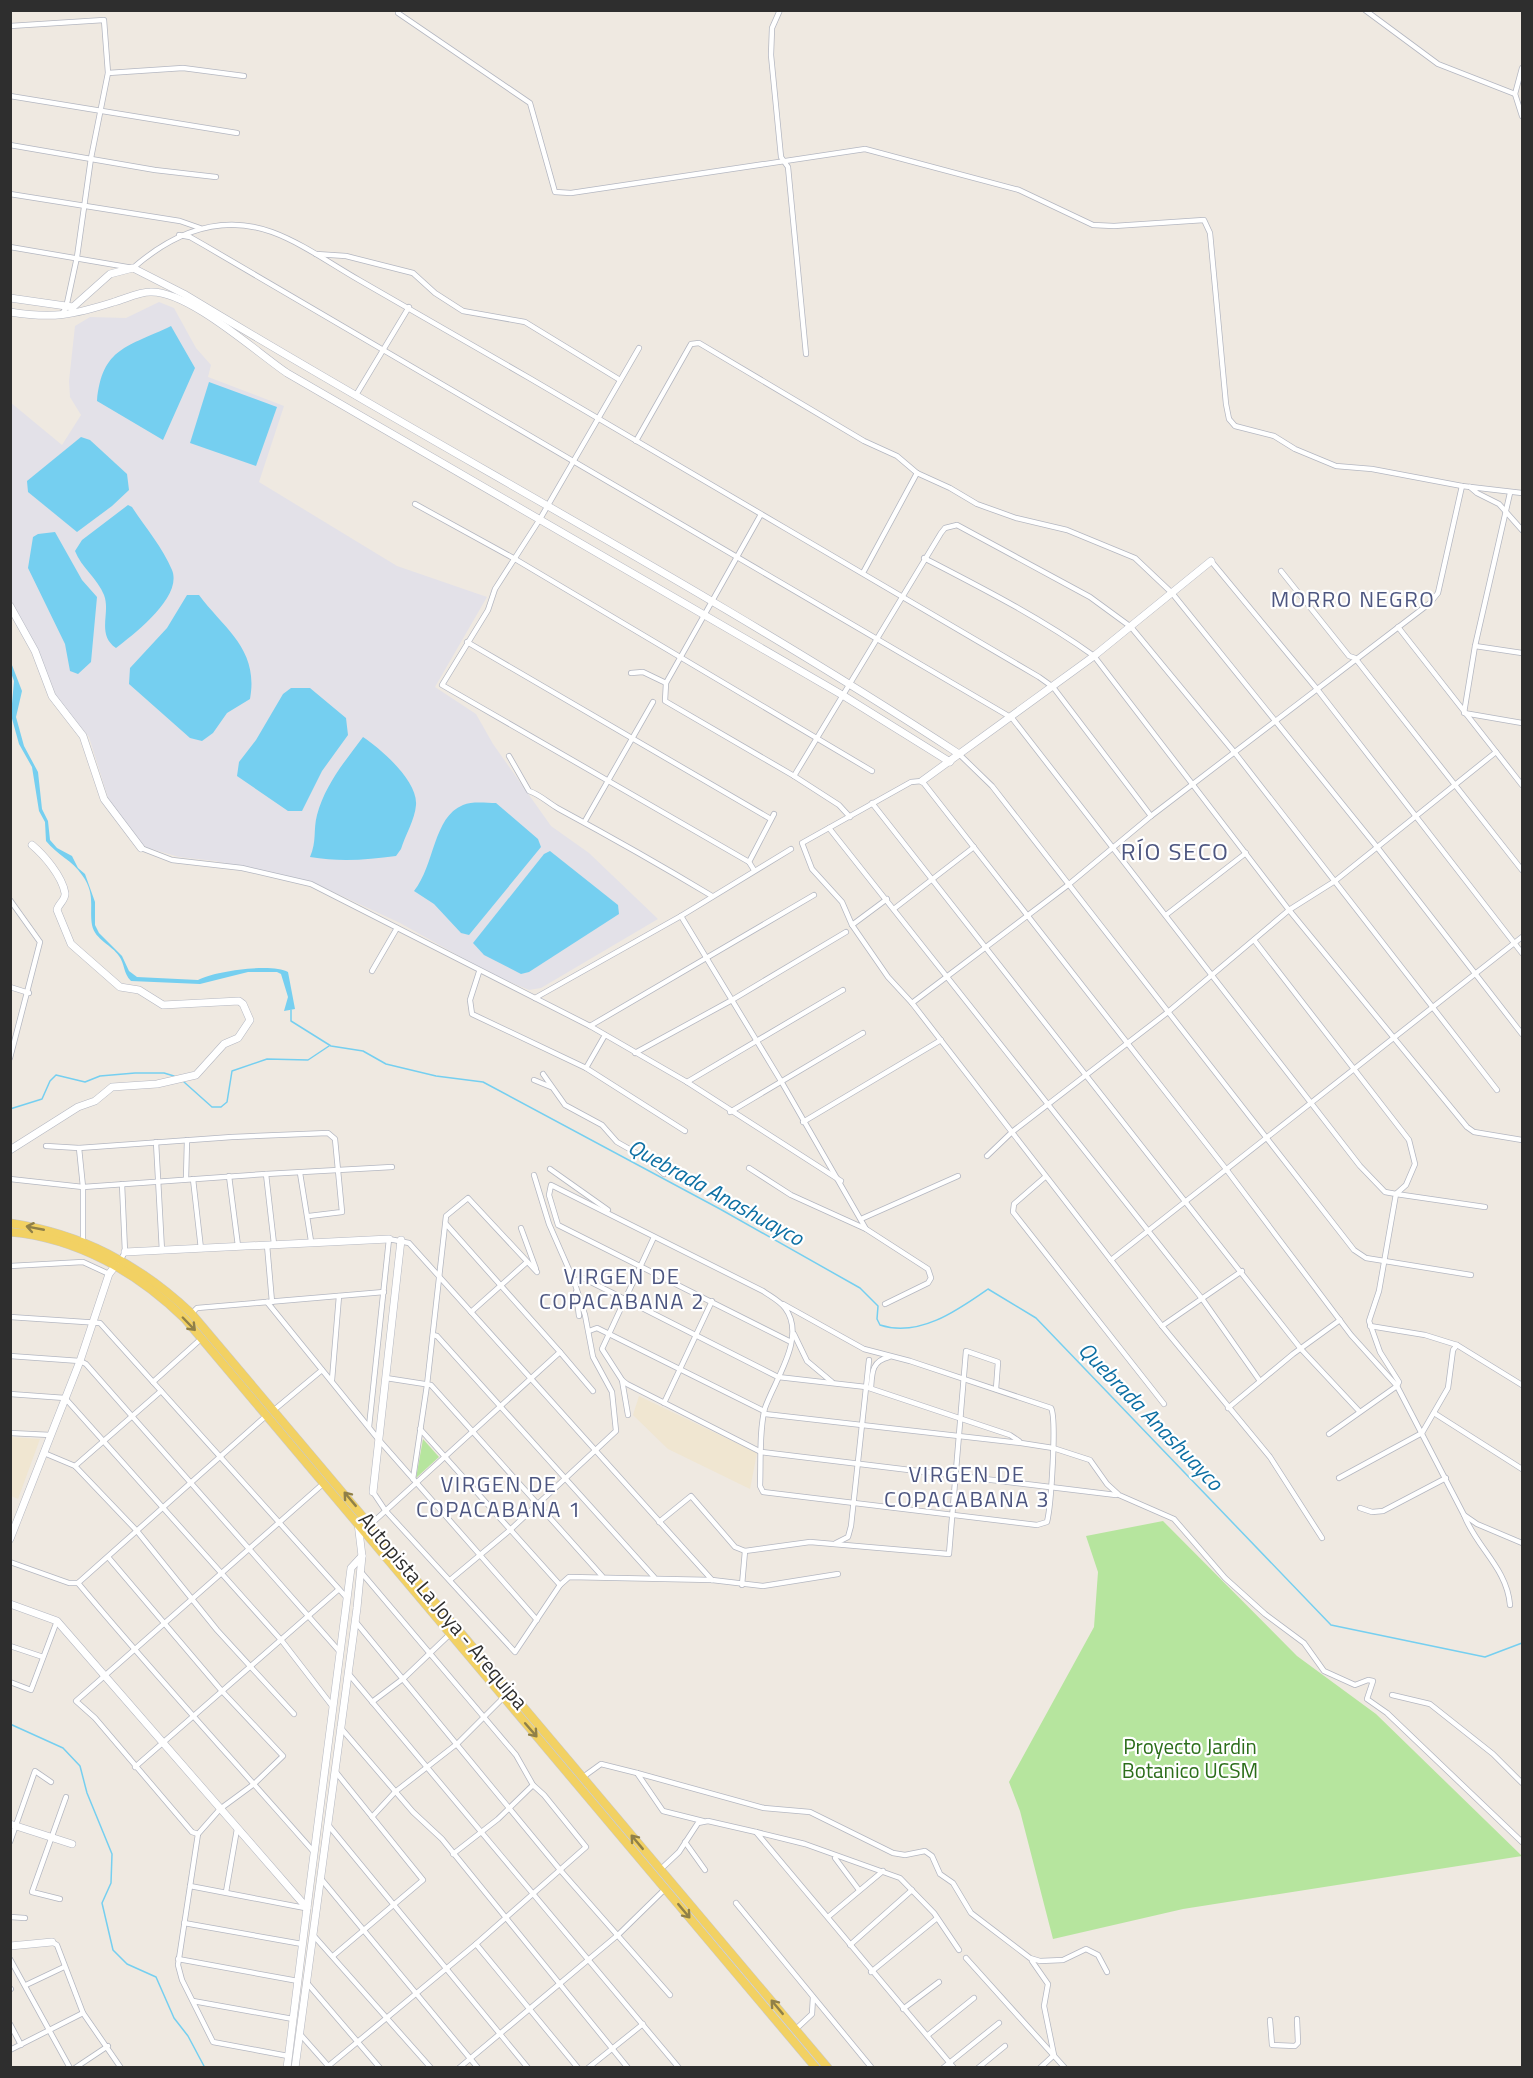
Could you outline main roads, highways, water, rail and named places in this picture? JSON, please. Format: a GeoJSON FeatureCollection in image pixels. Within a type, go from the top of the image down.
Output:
{"type":"FeatureCollection","features":[{"type":"Feature","properties":{"kind":"main road","name":"Autopista La Joya - Arequipa"},"geometry":{"type":"LineString","coordinates":[[10,1223],[36,1227],[83,1240],[121,1259],[161,1286],[192,1313],[324,1483],[816,2067]]}},
{"type":"Feature","properties":{"kind":"main road","name":"Autopista La Joya - Arequipa"},"geometry":{"type":"LineString","coordinates":[[10,1232],[59,1242],[121,1259],[203,1338],[371,1524],[828,2067]]}},
{"type":"Feature","properties":{"kind":"water"},"geometry":{"type":"Polygon","coordinates":[[[171,326],[195,368],[163,440],[97,401],[100,383],[111,359],[130,345],[171,326]]]}},
{"type":"Feature","properties":{"kind":"water"},"geometry":{"type":"Polygon","coordinates":[[[209,382],[277,407],[256,466],[190,443],[209,382]]]}},
{"type":"Feature","properties":{"kind":"water"},"geometry":{"type":"Polygon","coordinates":[[[81,437],[90,440],[127,474],[129,490],[77,532],[28,492],[27,481],[81,437]]]}},
{"type":"Feature","properties":{"kind":"water"},"geometry":{"type":"Polygon","coordinates":[[[128,505],[132,507],[164,554],[172,570],[173,581],[164,603],[155,614],[116,648],[110,642],[105,630],[104,595],[75,551],[82,540],[128,505]]]}},
{"type":"Feature","properties":{"kind":"water"},"geometry":{"type":"Polygon","coordinates":[[[55,532],[82,580],[97,597],[91,662],[78,674],[70,671],[65,644],[28,568],[33,537],[38,534],[55,532]]]}},
{"type":"Feature","properties":{"kind":"water"},"geometry":{"type":"Polygon","coordinates":[[[187,595],[199,595],[238,641],[245,653],[251,682],[250,699],[227,713],[213,733],[202,741],[190,738],[129,684],[130,668],[167,628],[187,595]]]}},
{"type":"Feature","properties":{"kind":"water"},"geometry":{"type":"Polygon","coordinates":[[[10,660],[22,691],[16,717],[24,746],[38,772],[42,809],[48,821],[50,840],[57,848],[72,856],[78,868],[85,874],[95,902],[95,925],[99,933],[122,956],[129,971],[137,977],[198,980],[243,969],[280,969],[288,972],[295,1009],[284,1011],[288,997],[281,974],[277,972],[248,972],[200,984],[131,981],[128,978],[119,956],[94,930],[91,918],[91,894],[82,875],[46,841],[45,822],[39,811],[32,767],[19,744],[11,715],[14,681],[10,660]]]}},
{"type":"Feature","properties":{"kind":"water"},"geometry":{"type":"Polygon","coordinates":[[[291,688],[310,688],[346,718],[348,735],[322,771],[302,811],[288,811],[237,776],[239,762],[256,740],[283,694],[291,688]]]}},
{"type":"Feature","properties":{"kind":"water"},"geometry":{"type":"Polygon","coordinates":[[[363,737],[397,766],[415,796],[414,816],[401,849],[396,856],[374,859],[342,860],[310,857],[317,815],[325,794],[336,774],[363,737]]]}},
{"type":"Feature","properties":{"kind":"water"},"geometry":{"type":"Polygon","coordinates":[[[471,803],[496,803],[538,839],[541,847],[469,935],[461,933],[434,904],[414,891],[421,880],[440,831],[453,811],[471,803]]]}},
{"type":"Feature","properties":{"kind":"water"},"geometry":{"type":"Polygon","coordinates":[[[550,851],[618,905],[619,914],[529,972],[521,974],[484,955],[473,943],[544,854],[550,851]]]}},
{"type":"Feature","properties":{"kind":"waterway","name":"Quebrada Anashuayco"},"geometry":{"type":"LineString","coordinates":[[291,1010],[291,1021],[331,1046],[363,1051],[386,1064],[436,1076],[483,1082],[720,1209],[860,1288],[878,1306],[877,1319],[880,1325],[895,1328],[923,1325],[951,1313],[988,1289],[1036,1318],[1331,1625],[1485,1657],[1522,1643]]}},
{"type":"Feature","properties":{"kind":"waterway"},"geometry":{"type":"LineString","coordinates":[[184,1082],[212,1107],[221,1107],[227,1102],[232,1071],[267,1059],[308,1060],[329,1046]]}},
{"type":"Feature","properties":{"kind":"waterway"},"geometry":{"type":"LineString","coordinates":[[10,1109],[42,1099],[50,1081],[56,1075],[85,1082],[100,1076],[135,1073],[164,1073],[174,1076]]}},
{"type":"Feature","properties":{"kind":"waterway"},"geometry":{"type":"LineString","coordinates":[[10,1724],[63,1748],[80,1766],[87,1793],[112,1854],[111,1883],[102,1903],[113,1950],[127,1964],[156,1977],[174,2018],[188,2036],[205,2068]]}},
{"type":"Feature","properties":{"kind":"district","name":"MORRO NEGRO"},"geometry":{"type":"Point","coordinates":[1353,599]}},
{"type":"Feature","properties":{"kind":"district","name":"RÍO SECO"},"geometry":{"type":"Point","coordinates":[1175,852]}},
{"type":"Feature","properties":{"kind":"district","name":"VIRGEN DE COPACABANA 2"},"geometry":{"type":"Point","coordinates":[622,1288]}},
{"type":"Feature","properties":{"kind":"district","name":"VIRGEN DE COPACABANA 3"},"geometry":{"type":"Point","coordinates":[967,1486]}},
{"type":"Feature","properties":{"kind":"district","name":"VIRGEN DE COPACABANA 1"},"geometry":{"type":"Point","coordinates":[499,1496]}},
{"type":"Feature","properties":{"kind":"park label","name":"Proyecto Jardin Botanico UCSM"},"geometry":{"type":"Point","coordinates":[1190,1759]}}]}
